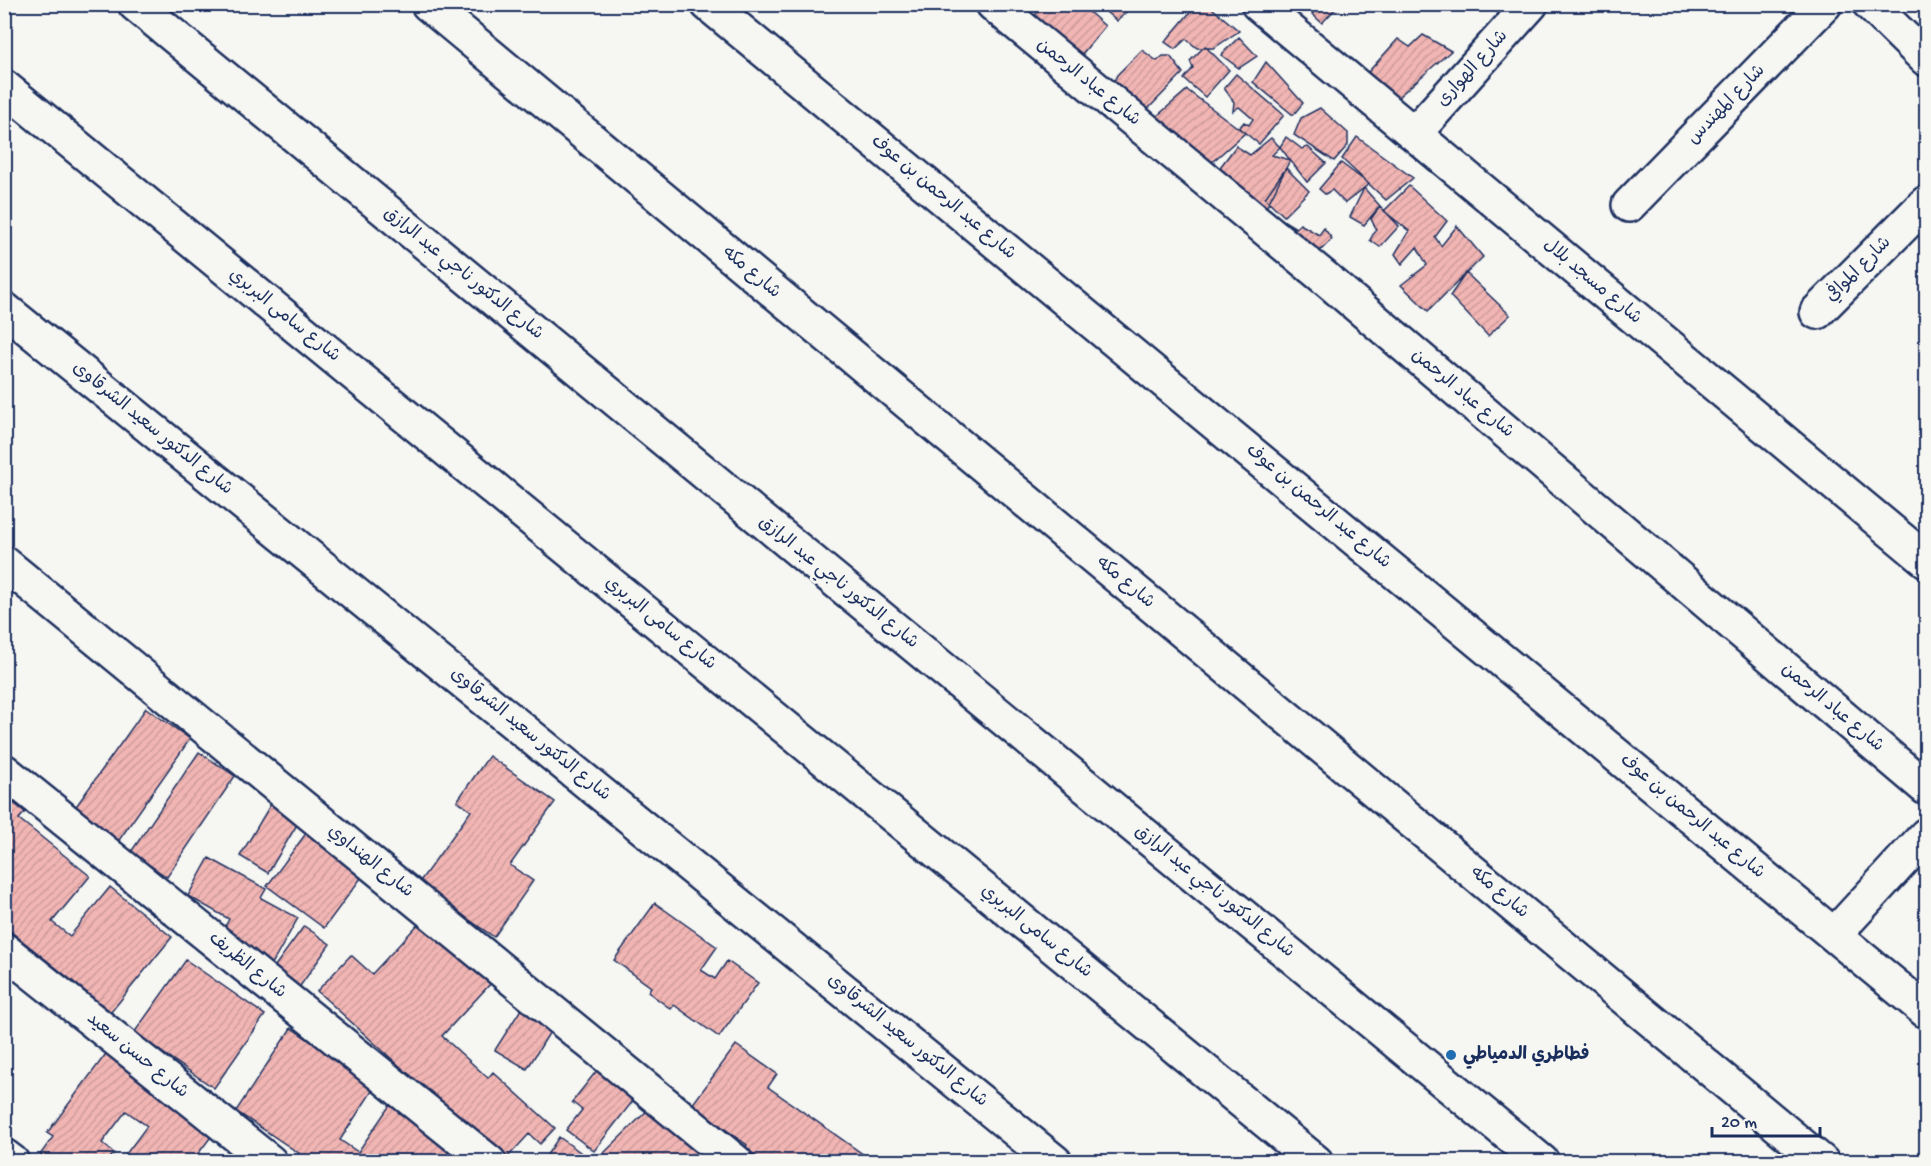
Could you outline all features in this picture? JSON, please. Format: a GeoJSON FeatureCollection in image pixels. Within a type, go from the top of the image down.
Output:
{"type":"FeatureCollection","features":[{"type":"Feature","properties":{"kind":"street","name":"شارع الدكتور ناجي عبد الرازق"},"geometry":{"type":"LineString","coordinates":[[135,4],[1542,1161]]}},
{"type":"Feature","properties":{"kind":"street","name":"شارع مكه"},"geometry":{"type":"LineString","coordinates":[[428,4],[1822,1161]]}},
{"type":"Feature","properties":{"kind":"street","name":"شارع عبد الرحمن بن عوف"},"geometry":{"type":"LineString","coordinates":[[708,4],[1926,1011]]}},
{"type":"Feature","properties":{"kind":"street","name":"شارع عباد الرحمن"},"geometry":{"type":"LineString","coordinates":[[993,4],[1325,278],[1926,788]]}},
{"type":"Feature","properties":{"kind":"street","name":"شارع مسجد بلال"},"geometry":{"type":"LineString","coordinates":[[1258,4],[1926,560]]}},
{"type":"Feature","properties":{"kind":"street","name":"شارع الهوارى"},"geometry":{"type":"LineString","coordinates":[[1414,134],[1531,4]]}},
{"type":"Feature","properties":{"kind":"street","name":"شارع المهندس"},"geometry":{"type":"LineString","coordinates":[[1629,205],[1825,4]]}},
{"type":"Feature","properties":{"kind":"street"},"geometry":{"type":"LineString","coordinates":[[1870,4],[1926,59]]}},
{"type":"Feature","properties":{"kind":"street","name":"شارع سامى البربري"},"geometry":{"type":"LineString","coordinates":[[4,87],[1316,1161]]}},
{"type":"Feature","properties":{"kind":"street","name":"شارع الموافي"},"geometry":{"type":"LineString","coordinates":[[1817,312],[1926,203]]}},
{"type":"Feature","properties":{"kind":"street","name":"شارع الدكتور سعيد الشرقاوى"},"geometry":{"type":"LineString","coordinates":[[4,309],[1055,1161]]}},
{"type":"Feature","properties":{"kind":"street","name":"شارع الهنداوي"},"geometry":{"type":"LineString","coordinates":[[4,563],[736,1161]]}},
{"type":"Feature","properties":{"kind":"street","name":"شارع الظريف"},"geometry":{"type":"LineString","coordinates":[[4,771],[489,1161]]}},
{"type":"Feature","properties":{"kind":"street"},"geometry":{"type":"LineString","coordinates":[[1834,934],[1926,835]]}},
{"type":"Feature","properties":{"kind":"street","name":"شارع حسن سعيد"},"geometry":{"type":"LineString","coordinates":[[4,950],[270,1161]]}},
{"type":"Feature","properties":{"kind":"street"},"geometry":{"type":"LineString","coordinates":[[4,1156],[12,1161]]}},
{"type":"Feature","properties":{"kind":"building"},"geometry":{"type":"Polygon","coordinates":[[[1044,4],[1080,4],[1105,26],[1074,64],[1028,24],[1044,4]]]}},
{"type":"Feature","properties":{"kind":"building"},"geometry":{"type":"Polygon","coordinates":[[[1096,4],[1134,4],[1117,21],[1096,4]]]}},
{"type":"Feature","properties":{"kind":"building"},"geometry":{"type":"Polygon","coordinates":[[[1197,4],[1207,4],[1239,31],[1214,48],[1197,48],[1186,39],[1175,49],[1165,42],[1197,4]]]}},
{"type":"Feature","properties":{"kind":"building"},"geometry":{"type":"Polygon","coordinates":[[[1322,4],[1336,4],[1337,7],[1322,23],[1312,14],[1322,4]]]}},
{"type":"Feature","properties":{"kind":"building"},"geometry":{"type":"Polygon","coordinates":[[[1423,35],[1451,51],[1390,104],[1361,80],[1398,39],[1410,47],[1423,35]]]}},
{"type":"Feature","properties":{"kind":"building"},"geometry":{"type":"Polygon","coordinates":[[[1239,37],[1257,56],[1239,68],[1221,55],[1239,37]]]}},
{"type":"Feature","properties":{"kind":"building"},"geometry":{"type":"Polygon","coordinates":[[[1205,46],[1229,70],[1205,97],[1184,79],[1193,68],[1190,61],[1205,46]]]}},
{"type":"Feature","properties":{"kind":"building"},"geometry":{"type":"Polygon","coordinates":[[[1142,50],[1157,61],[1163,56],[1170,56],[1183,73],[1143,114],[1110,90],[1117,75],[1142,50]]]}},
{"type":"Feature","properties":{"kind":"building"},"geometry":{"type":"Polygon","coordinates":[[[1266,62],[1303,103],[1293,115],[1253,82],[1266,62]]]}},
{"type":"Feature","properties":{"kind":"building"},"geometry":{"type":"Polygon","coordinates":[[[1236,74],[1284,115],[1259,144],[1239,128],[1244,122],[1249,125],[1253,119],[1239,107],[1233,111],[1234,102],[1224,88],[1236,74]]]}},
{"type":"Feature","properties":{"kind":"building"},"geometry":{"type":"Polygon","coordinates":[[[1187,90],[1245,133],[1212,162],[1156,117],[1187,90]]]}},
{"type":"Feature","properties":{"kind":"building"},"geometry":{"type":"Polygon","coordinates":[[[1320,108],[1348,133],[1348,145],[1334,161],[1294,135],[1301,118],[1320,108]]]}},
{"type":"Feature","properties":{"kind":"building"},"geometry":{"type":"Polygon","coordinates":[[[1286,137],[1302,149],[1308,147],[1326,163],[1307,182],[1280,147],[1286,137]]]}},
{"type":"Feature","properties":{"kind":"building"},"geometry":{"type":"Polygon","coordinates":[[[1357,137],[1413,178],[1386,200],[1342,159],[1357,137]]]}},
{"type":"Feature","properties":{"kind":"building"},"geometry":{"type":"Polygon","coordinates":[[[1271,138],[1280,147],[1272,155],[1290,160],[1264,212],[1218,170],[1236,146],[1250,155],[1271,138]]]}},
{"type":"Feature","properties":{"kind":"building"},"geometry":{"type":"Polygon","coordinates":[[[1341,163],[1369,184],[1345,203],[1332,190],[1325,194],[1319,189],[1341,163]]]}},
{"type":"Feature","properties":{"kind":"building"},"geometry":{"type":"Polygon","coordinates":[[[1286,168],[1309,191],[1284,216],[1265,198],[1286,168]]]}},
{"type":"Feature","properties":{"kind":"building"},"geometry":{"type":"Polygon","coordinates":[[[1409,186],[1447,221],[1435,237],[1441,246],[1457,226],[1483,257],[1428,311],[1401,285],[1427,265],[1417,247],[1402,264],[1395,254],[1409,231],[1384,211],[1409,186]]]}},
{"type":"Feature","properties":{"kind":"building"},"geometry":{"type":"Polygon","coordinates":[[[1364,188],[1380,206],[1364,225],[1350,217],[1364,188]]]}},
{"type":"Feature","properties":{"kind":"building"},"geometry":{"type":"Polygon","coordinates":[[[1380,206],[1399,226],[1380,247],[1370,240],[1376,229],[1371,219],[1380,206]]]}},
{"type":"Feature","properties":{"kind":"building"},"geometry":{"type":"Polygon","coordinates":[[[1276,216],[1296,228],[1300,224],[1319,235],[1324,228],[1332,239],[1312,259],[1266,224],[1276,216]]]}},
{"type":"Feature","properties":{"kind":"building"},"geometry":{"type":"Polygon","coordinates":[[[1466,273],[1510,315],[1488,336],[1450,296],[1466,273]]]}},
{"type":"Feature","properties":{"kind":"building"},"geometry":{"type":"Polygon","coordinates":[[[146,708],[190,739],[117,843],[72,812],[146,708]]]}},
{"type":"Feature","properties":{"kind":"building"},"geometry":{"type":"Polygon","coordinates":[[[199,752],[235,776],[167,877],[131,852],[199,752]]]}},
{"type":"Feature","properties":{"kind":"building"},"geometry":{"type":"Polygon","coordinates":[[[489,756],[555,802],[510,865],[533,881],[494,937],[418,884],[471,811],[457,801],[489,756]]]}},
{"type":"Feature","properties":{"kind":"building"},"geometry":{"type":"Polygon","coordinates":[[[4,796],[25,812],[19,819],[90,876],[52,922],[70,936],[110,887],[172,937],[111,1012],[4,926],[4,796]]]}},
{"type":"Feature","properties":{"kind":"building"},"geometry":{"type":"Polygon","coordinates":[[[272,802],[301,818],[268,873],[240,856],[272,802]]]}},
{"type":"Feature","properties":{"kind":"building"},"geometry":{"type":"Polygon","coordinates":[[[310,828],[367,870],[324,928],[267,886],[310,828]]]}},
{"type":"Feature","properties":{"kind":"building"},"geometry":{"type":"Polygon","coordinates":[[[209,858],[266,889],[261,898],[298,918],[272,964],[220,936],[229,919],[188,896],[209,858]]]}},
{"type":"Feature","properties":{"kind":"building"},"geometry":{"type":"Polygon","coordinates":[[[655,903],[717,947],[701,970],[715,979],[727,961],[758,983],[719,1037],[674,1005],[671,1009],[648,992],[651,987],[614,960],[655,903]]]}},
{"type":"Feature","properties":{"kind":"building"},"geometry":{"type":"Polygon","coordinates":[[[423,919],[492,982],[442,1036],[488,1078],[493,1072],[555,1128],[540,1144],[529,1134],[507,1158],[463,1117],[460,1121],[317,991],[351,955],[372,974],[423,919]]]}},
{"type":"Feature","properties":{"kind":"building"},"geometry":{"type":"Polygon","coordinates":[[[304,926],[330,944],[298,989],[272,970],[304,926]]]}},
{"type":"Feature","properties":{"kind":"building"},"geometry":{"type":"Polygon","coordinates":[[[186,960],[265,1015],[214,1088],[134,1033],[186,960]]]}},
{"type":"Feature","properties":{"kind":"building"},"geometry":{"type":"Polygon","coordinates":[[[525,1003],[556,1022],[527,1069],[495,1050],[525,1003]]]}},
{"type":"Feature","properties":{"kind":"building"},"geometry":{"type":"Polygon","coordinates":[[[291,1028],[376,1085],[340,1140],[358,1152],[390,1105],[463,1153],[457,1162],[312,1162],[236,1111],[291,1028]]]}},
{"type":"Feature","properties":{"kind":"building"},"geometry":{"type":"Polygon","coordinates":[[[736,1045],[777,1074],[768,1087],[864,1155],[859,1162],[765,1162],[745,1148],[747,1145],[692,1105],[736,1045]]]}},
{"type":"Feature","properties":{"kind":"building"},"geometry":{"type":"Polygon","coordinates":[[[111,1047],[145,1072],[140,1080],[213,1134],[192,1162],[120,1162],[147,1126],[126,1111],[102,1143],[114,1153],[107,1162],[41,1162],[37,1159],[53,1137],[47,1133],[111,1047]]]}},
{"type":"Feature","properties":{"kind":"building"},"geometry":{"type":"Polygon","coordinates":[[[602,1064],[639,1093],[594,1151],[566,1130],[582,1110],[572,1102],[602,1064]]]}},
{"type":"Feature","properties":{"kind":"building"},"geometry":{"type":"Polygon","coordinates":[[[658,1100],[716,1162],[610,1162],[603,1154],[658,1100]]]}},
{"type":"Feature","properties":{"kind":"building"},"geometry":{"type":"Polygon","coordinates":[[[559,1137],[594,1162],[542,1162],[559,1137]]]}},
{"type":"Feature","properties":{"kind":"building"},"geometry":{"type":"Polygon","coordinates":[[[238,1152],[251,1162],[231,1162],[238,1152]]]}},
{"type":"Feature","properties":{"kind":"place","name":"فطاطري الدمياطي"},"geometry":{"type":"Point","coordinates":[1451,1055]}}]}
